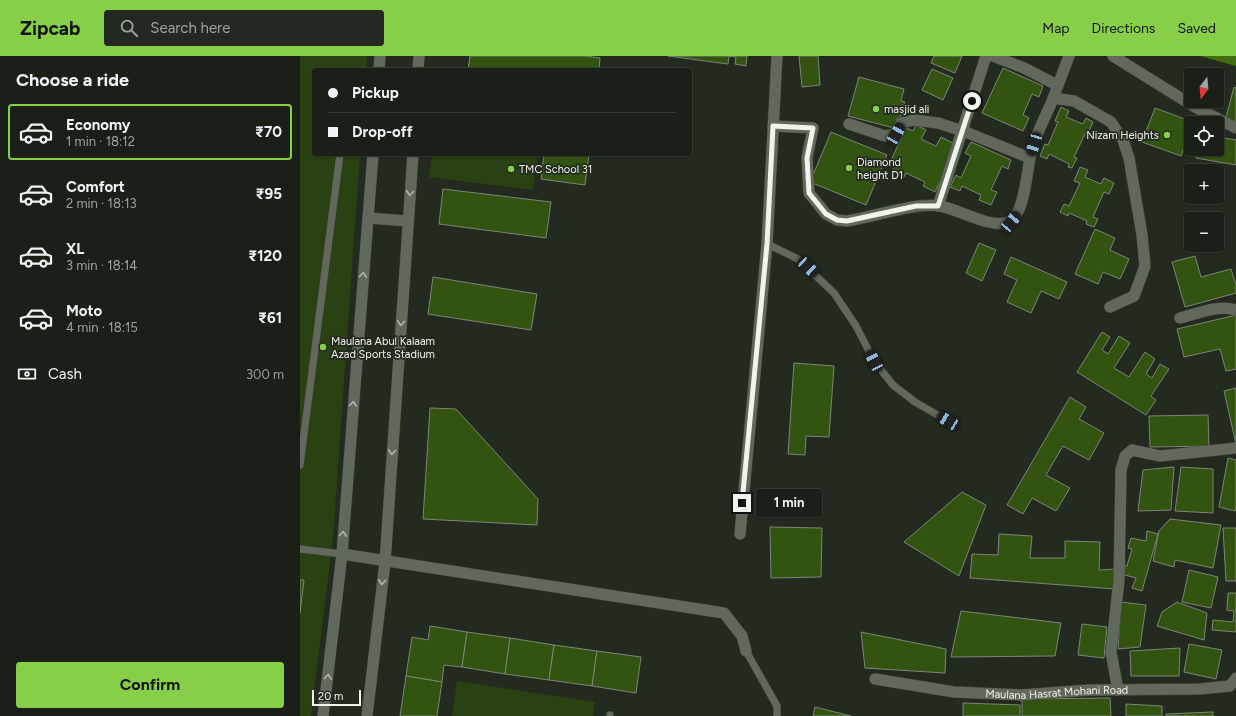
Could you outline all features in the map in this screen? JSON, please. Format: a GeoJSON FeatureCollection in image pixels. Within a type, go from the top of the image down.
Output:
{"type":"FeatureCollection","features":[{"type":"Feature","properties":{"kind":"street"},"geometry":{"type":"LineString","coordinates":[[379,68],[380,56]]}},
{"type":"Feature","properties":{"kind":"street"},"geometry":{"type":"LineString","coordinates":[[418,68],[419,56]]}},
{"type":"Feature","properties":{"kind":"street"},"geometry":{"type":"LineString","coordinates":[[740,534],[767,244],[777,56]]}},
{"type":"Feature","properties":{"kind":"street"},"geometry":{"type":"LineString","coordinates":[[938,206],[986,56]]}},
{"type":"Feature","properties":{"kind":"street"},"geometry":{"type":"LineString","coordinates":[[993,56],[1024,68],[1057,85]]}},
{"type":"Feature","properties":{"kind":"street"},"geometry":{"type":"LineString","coordinates":[[773,126],[813,128],[807,158],[809,193],[826,214],[837,220],[847,221],[916,206],[938,206],[957,210],[989,223],[1000,225],[1011,222],[1017,215],[1027,184],[1030,158],[1038,130],[1053,98],[1069,56]]}},
{"type":"Feature","properties":{"kind":"street"},"geometry":{"type":"LineString","coordinates":[[1113,56],[1194,107],[1236,128]]}},
{"type":"Feature","properties":{"kind":"street"},"geometry":{"type":"LineString","coordinates":[[1053,98],[1074,101],[1111,122],[1123,140],[1129,158],[1146,266],[1134,296],[1110,307]]}},
{"type":"Feature","properties":{"kind":"street"},"geometry":{"type":"LineString","coordinates":[[848,124],[885,136],[896,134],[901,124],[914,120],[938,124],[963,131],[1030,158]]}},
{"type":"Feature","properties":{"kind":"street"},"geometry":{"type":"LineString","coordinates":[[323,716],[342,554],[373,156]]}},
{"type":"Feature","properties":{"kind":"street"},"geometry":{"type":"LineString","coordinates":[[367,716],[385,562],[413,156]]}},
{"type":"Feature","properties":{"kind":"street"},"geometry":{"type":"LineString","coordinates":[[368,218],[408,222]]}},
{"type":"Feature","properties":{"kind":"street"},"geometry":{"type":"LineString","coordinates":[[1180,318],[1218,308],[1230,307],[1236,310]]}},
{"type":"Feature","properties":{"kind":"street"},"geometry":{"type":"LineString","coordinates":[[1118,690],[1111,652],[1119,580],[1121,470],[1125,456],[1132,450],[1160,456],[1236,448]]}},
{"type":"Feature","properties":{"kind":"street"},"geometry":{"type":"LineString","coordinates":[[342,554],[385,562],[724,613],[742,636],[746,651]]}},
{"type":"Feature","properties":{"kind":"street","name":"Maulana Hasrat Mohani Road"},"geometry":{"type":"LineString","coordinates":[[875,679],[954,692],[1022,695],[1089,690],[1199,689],[1230,686],[1236,678]]}},
{"type":"Feature","properties":{"kind":"lane"},"geometry":{"type":"LineString","coordinates":[[300,465],[340,156]]}},
{"type":"Feature","properties":{"kind":"lane"},"geometry":{"type":"LineString","coordinates":[[767,244],[798,259],[834,293],[856,326],[874,361],[893,385],[915,402],[948,421]]}},
{"type":"Feature","properties":{"kind":"lane"},"geometry":{"type":"LineString","coordinates":[[300,549],[342,554]]}},
{"type":"Feature","properties":{"kind":"lane"},"geometry":{"type":"LineString","coordinates":[[746,651],[777,706],[777,716]]}},
{"type":"Feature","properties":{"kind":"shaded area","name":"Maulana Abul Kalaam Azad Sports Stadium"},"geometry":{"type":"Polygon","coordinates":[[[300,56],[367,56],[366,68],[312,68],[312,156],[360,156],[333,539],[311,716],[300,716],[300,56]]]}},
{"type":"Feature","properties":{"kind":"shaded area"},"geometry":{"type":"Polygon","coordinates":[[[1200,56],[1236,56],[1236,66],[1200,56]]]}},
{"type":"Feature","properties":{"kind":"shaded area"},"geometry":{"type":"Polygon","coordinates":[[[432,156],[538,156],[533,190],[429,177],[432,156]]]}},
{"type":"Feature","properties":{"kind":"shaded area"},"geometry":{"type":"Polygon","coordinates":[[[457,681],[595,702],[593,716],[452,716],[457,681]]]}},
{"type":"Feature","properties":{"kind":"building"},"geometry":{"type":"Polygon","coordinates":[[[470,56],[586,56],[600,58],[599,68],[468,68],[470,56]]]}},
{"type":"Feature","properties":{"kind":"building"},"geometry":{"type":"Polygon","coordinates":[[[668,56],[729,56],[728,64],[668,56]]]}},
{"type":"Feature","properties":{"kind":"building"},"geometry":{"type":"Polygon","coordinates":[[[729,56],[747,56],[746,66],[735,64],[736,57],[729,56]]]}},
{"type":"Feature","properties":{"kind":"building"},"geometry":{"type":"Polygon","coordinates":[[[799,56],[818,56],[820,85],[802,87],[799,56]]]}},
{"type":"Feature","properties":{"kind":"building"},"geometry":{"type":"Polygon","coordinates":[[[934,56],[962,56],[955,73],[931,63],[934,56]]]}},
{"type":"Feature","properties":{"kind":"building"},"geometry":{"type":"Polygon","coordinates":[[[1003,68],[1043,86],[1039,97],[1032,94],[1023,115],[1029,118],[1023,131],[982,113],[1003,68]]]}},
{"type":"Feature","properties":{"kind":"building"},"geometry":{"type":"Polygon","coordinates":[[[932,69],[953,78],[943,100],[922,90],[932,69]]]}},
{"type":"Feature","properties":{"kind":"building","name":"masjid ali"},"geometry":{"type":"Polygon","coordinates":[[[859,77],[904,89],[901,101],[905,102],[900,119],[897,118],[894,128],[848,116],[859,77]]]}},
{"type":"Feature","properties":{"kind":"building"},"geometry":{"type":"Polygon","coordinates":[[[1234,87],[1236,88],[1236,124],[1225,121],[1234,87]]]}},
{"type":"Feature","properties":{"kind":"building"},"geometry":{"type":"Polygon","coordinates":[[[1061,107],[1069,111],[1066,117],[1083,124],[1086,118],[1093,122],[1088,133],[1086,132],[1074,157],[1077,158],[1072,168],[1068,167],[1069,164],[1049,154],[1047,159],[1040,156],[1045,144],[1048,145],[1058,122],[1055,121],[1061,107]]]}},
{"type":"Feature","properties":{"kind":"building","name":"Nizam Heights"},"geometry":{"type":"Polygon","coordinates":[[[1155,108],[1184,119],[1184,148],[1181,156],[1142,142],[1155,108]]]}},
{"type":"Feature","properties":{"kind":"building"},"geometry":{"type":"Polygon","coordinates":[[[916,125],[926,130],[921,139],[936,146],[941,137],[957,145],[935,192],[923,186],[925,182],[906,173],[904,177],[892,172],[897,161],[892,158],[906,128],[913,131],[916,125]]]}},
{"type":"Feature","properties":{"kind":"building","name":"Diamond height D1"},"geometry":{"type":"Polygon","coordinates":[[[831,132],[887,155],[866,205],[810,182],[831,132]]]}},
{"type":"Feature","properties":{"kind":"building"},"geometry":{"type":"Polygon","coordinates":[[[1224,138],[1236,140],[1236,165],[1196,158],[1196,156],[1224,156],[1224,138]]]}},
{"type":"Feature","properties":{"kind":"building"},"geometry":{"type":"Polygon","coordinates":[[[971,142],[1011,160],[1008,169],[1002,166],[991,190],[997,192],[991,205],[979,200],[981,195],[962,186],[960,191],[950,187],[956,175],[961,178],[971,156],[965,153],[971,142]]]}},
{"type":"Feature","properties":{"kind":"building"},"geometry":{"type":"Polygon","coordinates":[[[544,156],[589,156],[585,185],[541,179],[544,156]]]}},
{"type":"Feature","properties":{"kind":"building"},"geometry":{"type":"Polygon","coordinates":[[[1080,167],[1088,170],[1085,177],[1101,184],[1104,178],[1114,183],[1109,194],[1104,192],[1093,217],[1098,219],[1094,227],[1086,224],[1087,221],[1069,213],[1068,216],[1060,212],[1064,204],[1069,206],[1080,183],[1074,181],[1080,167]]]}},
{"type":"Feature","properties":{"kind":"building"},"geometry":{"type":"Polygon","coordinates":[[[443,189],[551,202],[546,238],[439,224],[443,189]]]}},
{"type":"Feature","properties":{"kind":"building"},"geometry":{"type":"Polygon","coordinates":[[[1095,229],[1115,238],[1110,250],[1129,259],[1120,279],[1103,272],[1098,284],[1075,274],[1095,229]]]}},
{"type":"Feature","properties":{"kind":"building"},"geometry":{"type":"Polygon","coordinates":[[[979,243],[996,250],[982,281],[966,273],[979,243]]]}},
{"type":"Feature","properties":{"kind":"building"},"geometry":{"type":"Polygon","coordinates":[[[1195,256],[1201,277],[1231,269],[1236,285],[1236,293],[1185,307],[1172,262],[1195,256]]]}},
{"type":"Feature","properties":{"kind":"building"},"geometry":{"type":"Polygon","coordinates":[[[1011,257],[1067,282],[1059,299],[1041,291],[1031,313],[1007,302],[1017,280],[1004,274],[1011,257]]]}},
{"type":"Feature","properties":{"kind":"building"},"geometry":{"type":"Polygon","coordinates":[[[433,277],[537,294],[531,330],[428,314],[433,277]]]}},
{"type":"Feature","properties":{"kind":"building"},"geometry":{"type":"Polygon","coordinates":[[[1236,315],[1236,369],[1226,371],[1220,349],[1184,357],[1177,329],[1236,315]]]}},
{"type":"Feature","properties":{"kind":"building"},"geometry":{"type":"Polygon","coordinates":[[[1102,332],[1110,337],[1102,350],[1108,354],[1119,336],[1130,343],[1114,368],[1129,377],[1145,352],[1155,359],[1146,374],[1152,378],[1160,364],[1169,369],[1151,396],[1156,400],[1146,415],[1077,372],[1102,332]]]}},
{"type":"Feature","properties":{"kind":"building"},"geometry":{"type":"Polygon","coordinates":[[[794,363],[834,366],[829,437],[806,436],[805,455],[788,454],[794,363]]]}},
{"type":"Feature","properties":{"kind":"building"},"geometry":{"type":"Polygon","coordinates":[[[1236,388],[1236,444],[1224,391],[1236,388]]]}},
{"type":"Feature","properties":{"kind":"building"},"geometry":{"type":"Polygon","coordinates":[[[1070,397],[1086,407],[1079,419],[1104,433],[1089,460],[1063,446],[1046,475],[1070,488],[1056,511],[1032,498],[1023,514],[1007,505],[1070,397]]]}},
{"type":"Feature","properties":{"kind":"building"},"geometry":{"type":"Polygon","coordinates":[[[430,408],[456,409],[538,499],[537,525],[423,519],[430,408]]]}},
{"type":"Feature","properties":{"kind":"building"},"geometry":{"type":"Polygon","coordinates":[[[1208,415],[1209,446],[1150,447],[1149,416],[1208,415]]]}},
{"type":"Feature","properties":{"kind":"building"},"geometry":{"type":"Polygon","coordinates":[[[1228,458],[1236,460],[1235,511],[1219,507],[1228,458]]]}},
{"type":"Feature","properties":{"kind":"building"},"geometry":{"type":"Polygon","coordinates":[[[1174,467],[1171,510],[1138,511],[1143,470],[1174,467]]]}},
{"type":"Feature","properties":{"kind":"building"},"geometry":{"type":"Polygon","coordinates":[[[1181,467],[1213,469],[1213,513],[1175,511],[1181,467]]]}},
{"type":"Feature","properties":{"kind":"building"},"geometry":{"type":"Polygon","coordinates":[[[962,492],[986,505],[959,576],[904,542],[962,492]]]}},
{"type":"Feature","properties":{"kind":"building"},"geometry":{"type":"Polygon","coordinates":[[[1170,519],[1221,525],[1213,568],[1175,560],[1174,567],[1153,561],[1159,531],[1170,519]]]}},
{"type":"Feature","properties":{"kind":"building"},"geometry":{"type":"Polygon","coordinates":[[[770,527],[822,528],[821,577],[771,578],[770,527]]]}},
{"type":"Feature","properties":{"kind":"building"},"geometry":{"type":"Polygon","coordinates":[[[1223,528],[1236,528],[1236,581],[1226,581],[1223,528]]]}},
{"type":"Feature","properties":{"kind":"building"},"geometry":{"type":"Polygon","coordinates":[[[1147,531],[1158,534],[1142,591],[1132,588],[1136,578],[1121,574],[1124,565],[1127,566],[1132,549],[1128,548],[1131,538],[1146,541],[1147,531]]]}},
{"type":"Feature","properties":{"kind":"building"},"geometry":{"type":"Polygon","coordinates":[[[999,534],[1032,536],[1030,558],[1065,558],[1065,541],[1100,542],[1099,570],[1116,569],[1115,589],[970,578],[972,554],[998,555],[999,534]]]}},
{"type":"Feature","properties":{"kind":"building"},"geometry":{"type":"Polygon","coordinates":[[[1189,570],[1218,577],[1211,608],[1182,602],[1189,570]]]}},
{"type":"Feature","properties":{"kind":"building"},"geometry":{"type":"Polygon","coordinates":[[[300,580],[304,580],[300,613],[300,580]]]}},
{"type":"Feature","properties":{"kind":"building"},"geometry":{"type":"Polygon","coordinates":[[[1228,593],[1236,593],[1236,632],[1212,630],[1213,620],[1233,622],[1234,611],[1227,610],[1228,593]]]}},
{"type":"Feature","properties":{"kind":"building"},"geometry":{"type":"Polygon","coordinates":[[[1121,602],[1146,605],[1140,647],[1118,649],[1121,602]]]}},
{"type":"Feature","properties":{"kind":"building"},"geometry":{"type":"Polygon","coordinates":[[[1177,602],[1207,613],[1204,640],[1157,626],[1162,612],[1177,602]]]}},
{"type":"Feature","properties":{"kind":"building"},"geometry":{"type":"Polygon","coordinates":[[[961,611],[1061,623],[1055,656],[951,657],[961,611]]]}},
{"type":"Feature","properties":{"kind":"building"},"geometry":{"type":"Polygon","coordinates":[[[1082,624],[1107,627],[1104,658],[1078,655],[1082,624]]]}},
{"type":"Feature","properties":{"kind":"building"},"geometry":{"type":"Polygon","coordinates":[[[430,626],[467,632],[462,667],[444,665],[442,682],[406,676],[412,637],[428,640],[430,626]]]}},
{"type":"Feature","properties":{"kind":"building"},"geometry":{"type":"Polygon","coordinates":[[[467,632],[510,638],[505,674],[462,667],[467,632]]]}},
{"type":"Feature","properties":{"kind":"building"},"geometry":{"type":"Polygon","coordinates":[[[861,632],[946,649],[945,673],[865,668],[861,632]]]}},
{"type":"Feature","properties":{"kind":"building"},"geometry":{"type":"Polygon","coordinates":[[[510,638],[554,645],[549,680],[505,674],[510,638]]]}},
{"type":"Feature","properties":{"kind":"building"},"geometry":{"type":"Polygon","coordinates":[[[1189,644],[1222,650],[1216,679],[1184,672],[1189,644]]]}},
{"type":"Feature","properties":{"kind":"building"},"geometry":{"type":"Polygon","coordinates":[[[554,645],[597,651],[592,686],[549,680],[554,645]]]}},
{"type":"Feature","properties":{"kind":"building"},"geometry":{"type":"Polygon","coordinates":[[[1180,648],[1179,676],[1131,676],[1130,651],[1180,648]]]}},
{"type":"Feature","properties":{"kind":"building"},"geometry":{"type":"Polygon","coordinates":[[[597,651],[641,657],[636,693],[592,686],[597,651]]]}},
{"type":"Feature","properties":{"kind":"building"},"geometry":{"type":"Polygon","coordinates":[[[406,676],[442,682],[437,716],[400,716],[406,676]]]}},
{"type":"Feature","properties":{"kind":"building"},"geometry":{"type":"Polygon","coordinates":[[[1110,698],[1111,716],[1022,716],[1022,699],[1110,698]]]}},
{"type":"Feature","properties":{"kind":"building"},"geometry":{"type":"Polygon","coordinates":[[[963,703],[1020,705],[1020,716],[963,716],[963,703]]]}},
{"type":"Feature","properties":{"kind":"building"},"geometry":{"type":"Polygon","coordinates":[[[1126,704],[1162,706],[1162,716],[1126,716],[1126,704]]]}},
{"type":"Feature","properties":{"kind":"building"},"geometry":{"type":"Polygon","coordinates":[[[815,707],[851,716],[813,716],[815,707]]]}},
{"type":"Feature","properties":{"kind":"building"},"geometry":{"type":"Polygon","coordinates":[[[1213,712],[1213,716],[1166,716],[1166,714],[1213,712]]]}},
{"type":"Feature","properties":{"kind":"place","name":"masjid ali"},"geometry":{"type":"Point","coordinates":[876,109]}},
{"type":"Feature","properties":{"kind":"place","name":"Nizam Heights"},"geometry":{"type":"Point","coordinates":[1167,135]}},
{"type":"Feature","properties":{"kind":"place","name":"Diamond height D1"},"geometry":{"type":"Point","coordinates":[849,168]}},
{"type":"Feature","properties":{"kind":"place","name":"TMC School 31"},"geometry":{"type":"Point","coordinates":[511,169]}},
{"type":"Feature","properties":{"kind":"place","name":"Maulana Abul Kalaam Azad Sports Stadium"},"geometry":{"type":"Point","coordinates":[323,347]}},
{"type":"Feature","properties":{"kind":"route"},"geometry":{"type":"LineString","coordinates":[[742,503],[767,244],[773,126],[813,128],[807,158],[809,193],[826,214],[837,220],[847,221],[916,206],[938,206],[972,101]]}}]}
